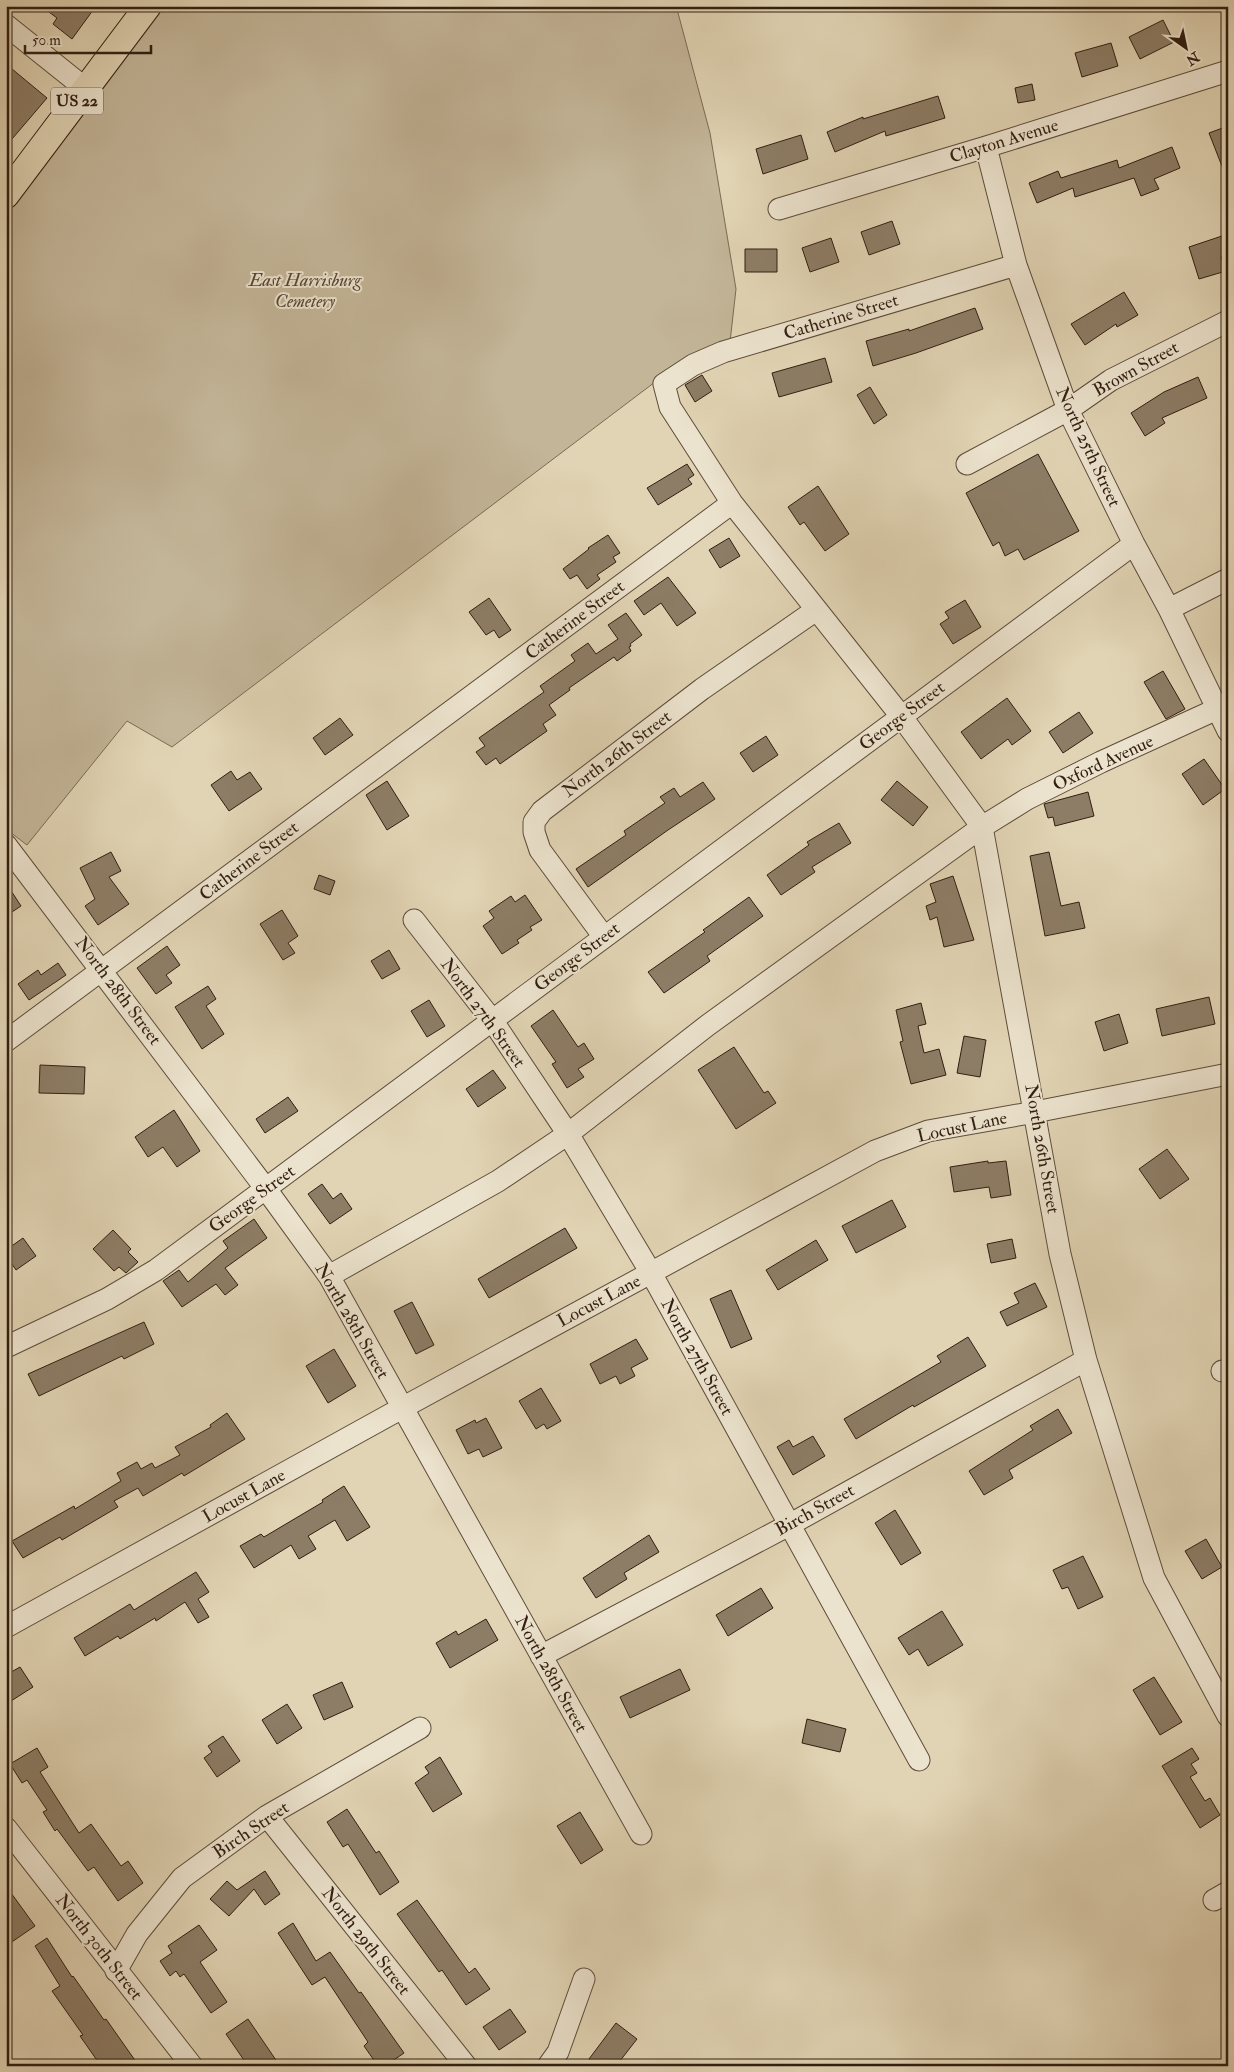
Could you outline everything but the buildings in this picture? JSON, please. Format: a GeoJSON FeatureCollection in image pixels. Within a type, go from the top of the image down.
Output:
{"type":"FeatureCollection","features":[{"type":"Feature","properties":{"kind":"main road","name":"US 22"},"geometry":{"type":"LineString","coordinates":[[6,195],[148,6]]}},
{"type":"Feature","properties":{"kind":"street"},"geometry":{"type":"LineString","coordinates":[[6,26],[86,89]]}},
{"type":"Feature","properties":{"kind":"street","name":"Clayton Avenue"},"geometry":{"type":"LineString","coordinates":[[779,210],[1228,71]]}},
{"type":"Feature","properties":{"kind":"street","name":"North 25th Street"},"geometry":{"type":"LineString","coordinates":[[986,147],[1016,265],[1068,410],[1134,544],[1222,707],[1228,731]]}},
{"type":"Feature","properties":{"kind":"street","name":"Catherine Street"},"geometry":{"type":"LineString","coordinates":[[6,1041],[732,503],[670,407],[664,384],[692,365],[723,352],[1016,265]]}},
{"type":"Feature","properties":{"kind":"street","name":"Brown Street"},"geometry":{"type":"LineString","coordinates":[[967,464],[1068,410],[1111,380],[1228,321]]}},
{"type":"Feature","properties":{"kind":"street","name":"North 26th Street"},"geometry":{"type":"LineString","coordinates":[[732,503],[901,716],[982,827],[1060,1254],[1086,1360],[1154,1578],[1228,1716]]}},
{"type":"Feature","properties":{"kind":"street","name":"George Street"},"geometry":{"type":"LineString","coordinates":[[6,1347],[107,1299],[156,1270],[1134,544]]}},
{"type":"Feature","properties":{"kind":"street"},"geometry":{"type":"LineString","coordinates":[[1169,609],[1228,579]]}},
{"type":"Feature","properties":{"kind":"street","name":"North 26th Street"},"geometry":{"type":"LineString","coordinates":[[604,937],[540,850],[534,832],[534,822],[542,811],[702,689],[816,610]]}},
{"type":"Feature","properties":{"kind":"street","name":"Oxford Avenue"},"geometry":{"type":"LineString","coordinates":[[982,827],[1027,799],[1101,762],[1222,707]]}},
{"type":"Feature","properties":{"kind":"street"},"geometry":{"type":"LineString","coordinates":[[329,1276],[498,1181],[568,1134],[708,1025],[982,827]]}},
{"type":"Feature","properties":{"kind":"street","name":"North 28th Street"},"geometry":{"type":"LineString","coordinates":[[6,845],[102,970],[329,1276],[641,1834]]}},
{"type":"Feature","properties":{"kind":"street","name":"North 27th Street"},"geometry":{"type":"LineString","coordinates":[[414,920],[492,1020],[568,1134],[651,1273],[920,1760]]}},
{"type":"Feature","properties":{"kind":"street","name":"Locust Lane"},"geometry":{"type":"LineString","coordinates":[[6,1627],[402,1408],[875,1151],[928,1131],[1228,1074]]}},
{"type":"Feature","properties":{"kind":"street","name":"Birch Street"},"geometry":{"type":"LineString","coordinates":[[541,1656],[789,1525],[1086,1360]]}},
{"type":"Feature","properties":{"kind":"street","name":"Birch Street"},"geometry":{"type":"LineString","coordinates":[[116,1970],[137,1934],[182,1878],[267,1816],[420,1728]]}},
{"type":"Feature","properties":{"kind":"street","name":"North 29th Street"},"geometry":{"type":"LineString","coordinates":[[267,1816],[466,2066]]}},
{"type":"Feature","properties":{"kind":"street","name":"North 30th Street"},"geometry":{"type":"LineString","coordinates":[[6,1828],[192,2066]]}},
{"type":"Feature","properties":{"kind":"street"},"geometry":{"type":"LineString","coordinates":[[548,2066],[558,2052],[584,1979]]}},
{"type":"Feature","properties":{"kind":"green space","name":"East Harrisburg Cemetery"},"geometry":{"type":"Polygon","coordinates":[[[162,6],[683,6],[677,9],[710,133],[736,289],[730,342],[663,376],[172,747],[127,721],[27,845],[6,829],[6,215],[162,6]]]}}]}
